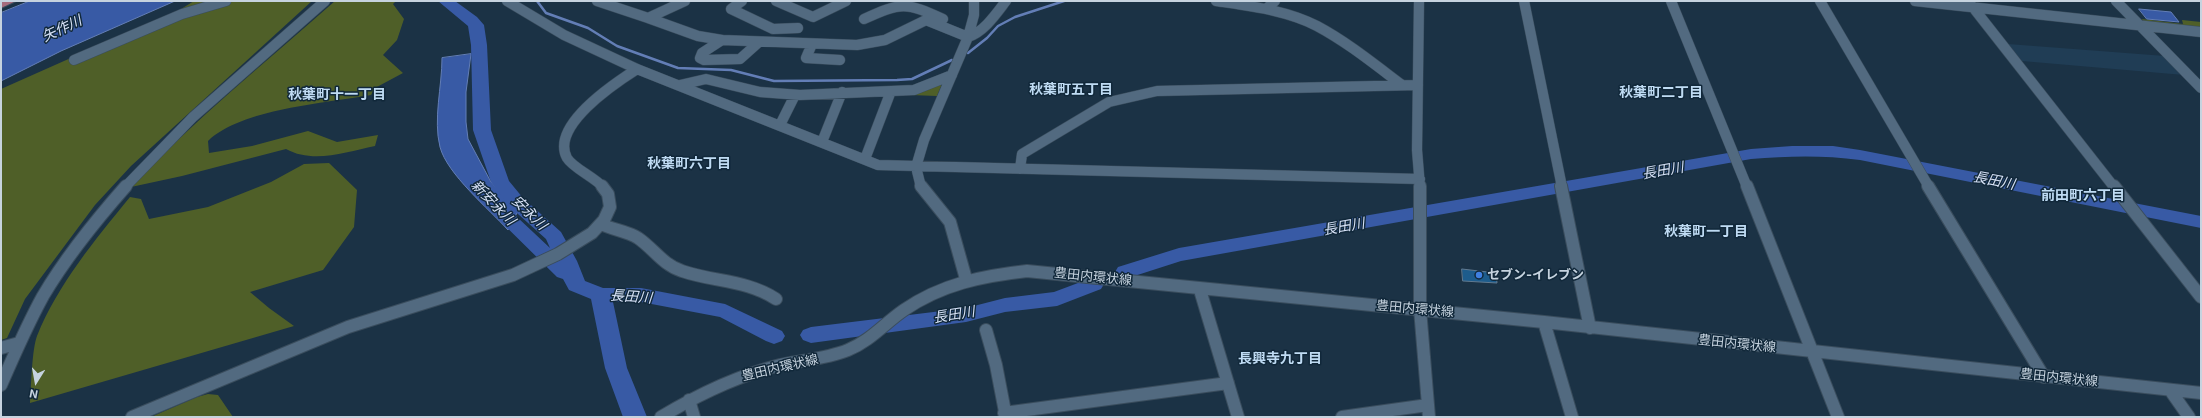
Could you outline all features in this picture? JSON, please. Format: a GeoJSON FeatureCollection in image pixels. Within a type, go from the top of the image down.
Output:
{"type":"FeatureCollection","features":[{"type":"Feature","properties":{"kind":"main road"},"geometry":{"type":"LineString","coordinates":[[1,5],[12,1]]}},
{"type":"Feature","properties":{"kind":"street"},"geometry":{"type":"LineString","coordinates":[[74,60],[182,14],[226,1]]}},
{"type":"Feature","properties":{"kind":"street"},"geometry":{"type":"LineString","coordinates":[[1,385],[19,343],[43,296],[108,206],[137,173],[192,117],[325,1]]}},
{"type":"Feature","properties":{"kind":"street"},"geometry":{"type":"LineString","coordinates":[[507,1],[564,35],[637,69],[878,165],[1420,179]]}},
{"type":"Feature","properties":{"kind":"street"},"geometry":{"type":"LineString","coordinates":[[598,1],[698,36],[722,40],[857,45],[885,40],[928,19],[968,35],[975,35],[989,22],[1006,1]]}},
{"type":"Feature","properties":{"kind":"street"},"geometry":{"type":"LineString","coordinates":[[648,18],[685,1]]}},
{"type":"Feature","properties":{"kind":"street"},"geometry":{"type":"LineString","coordinates":[[742,1],[729,3],[731,9],[773,29],[801,25],[787,42]]}},
{"type":"Feature","properties":{"kind":"street"},"geometry":{"type":"LineString","coordinates":[[776,1],[813,17],[846,1]]}},
{"type":"Feature","properties":{"kind":"street"},"geometry":{"type":"LineString","coordinates":[[966,279],[950,222],[919,184],[916,167],[924,140],[968,35],[974,15],[974,1]]}},
{"type":"Feature","properties":{"kind":"street"},"geometry":{"type":"LineString","coordinates":[[1216,1],[1266,9],[1315,25],[1325,30],[1387,72],[1402,85]]}},
{"type":"Feature","properties":{"kind":"street"},"geometry":{"type":"LineString","coordinates":[[1266,9],[1275,1]]}},
{"type":"Feature","properties":{"kind":"street"},"geometry":{"type":"LineString","coordinates":[[1342,417],[1429,411],[1420,309],[1420,179],[1417,150],[1418,1]]}},
{"type":"Feature","properties":{"kind":"street"},"geometry":{"type":"LineString","coordinates":[[1524,1],[1565,197],[1590,328]]}},
{"type":"Feature","properties":{"kind":"street"},"geometry":{"type":"LineString","coordinates":[[1671,1],[1735,157],[1838,417]]}},
{"type":"Feature","properties":{"kind":"street"},"geometry":{"type":"LineString","coordinates":[[1820,1],[2044,377]]}},
{"type":"Feature","properties":{"kind":"street"},"geometry":{"type":"LineString","coordinates":[[1915,1],[1970,4],[2140,26],[2201,32]]}},
{"type":"Feature","properties":{"kind":"street"},"geometry":{"type":"LineString","coordinates":[[2116,1],[2201,88]]}},
{"type":"Feature","properties":{"kind":"street"},"geometry":{"type":"LineString","coordinates":[[864,19],[898,2],[908,2],[968,35]]}},
{"type":"Feature","properties":{"kind":"street"},"geometry":{"type":"LineString","coordinates":[[1970,4],[2201,297]]}},
{"type":"Feature","properties":{"kind":"street"},"geometry":{"type":"LineString","coordinates":[[722,40],[702,53],[700,58],[704,60],[740,58],[759,42]]}},
{"type":"Feature","properties":{"kind":"street"},"geometry":{"type":"LineString","coordinates":[[812,44],[806,58],[840,60]]}},
{"type":"Feature","properties":{"kind":"street"},"geometry":{"type":"LineString","coordinates":[[132,417],[348,327],[487,284],[539,264],[573,247],[589,236],[609,213],[611,200],[603,186],[567,158],[565,153],[565,143],[570,129],[597,97],[637,69]]}},
{"type":"Feature","properties":{"kind":"street"},"geometry":{"type":"LineString","coordinates":[[680,85],[706,79],[760,92],[795,95],[892,91],[922,88],[939,79],[952,75]]}},
{"type":"Feature","properties":{"kind":"street"},"geometry":{"type":"LineString","coordinates":[[1020,169],[1022,154],[1108,102],[1125,97],[1163,91],[1402,85],[1418,86]]}},
{"type":"Feature","properties":{"kind":"street"},"geometry":{"type":"LineString","coordinates":[[865,159],[892,91]]}},
{"type":"Feature","properties":{"kind":"street"},"geometry":{"type":"LineString","coordinates":[[822,142],[842,92]]}},
{"type":"Feature","properties":{"kind":"street"},"geometry":{"type":"LineString","coordinates":[[780,125],[795,95]]}},
{"type":"Feature","properties":{"kind":"street"},"geometry":{"type":"LineString","coordinates":[[601,224],[638,238],[666,265],[694,276],[742,284],[758,289],[776,299]]}},
{"type":"Feature","properties":{"kind":"street","name":"豊田内環状線"},"geometry":{"type":"LineString","coordinates":[[661,417],[688,400],[741,376],[790,363],[818,360],[849,350],[873,336],[904,310],[927,296],[966,279],[1027,271],[1087,276],[1200,290],[1420,309],[2201,393]]}},
{"type":"Feature","properties":{"kind":"street"},"geometry":{"type":"LineString","coordinates":[[1200,290],[1238,417]]}},
{"type":"Feature","properties":{"kind":"street"},"geometry":{"type":"LineString","coordinates":[[1544,322],[1572,417]]}},
{"type":"Feature","properties":{"kind":"street"},"geometry":{"type":"LineString","coordinates":[[986,330],[996,365],[1005,415],[1228,383]]}},
{"type":"Feature","properties":{"kind":"street"},"geometry":{"type":"LineString","coordinates":[[1,348],[19,343]]}},
{"type":"Feature","properties":{"kind":"street"},"geometry":{"type":"LineString","coordinates":[[2170,390],[2189,417]]}},
{"type":"Feature","properties":{"kind":"street"},"geometry":{"type":"LineString","coordinates":[[688,400],[694,417]]}},
{"type":"Feature","properties":{"kind":"shaded area"},"geometry":{"type":"Polygon","coordinates":[[[2008,44],[2165,56],[2184,75],[2022,61],[2008,44]]]}},
{"type":"Feature","properties":{"kind":"green space"},"geometry":{"type":"Polygon","coordinates":[[[194,1],[312,1],[131,166],[95,205],[25,299],[7,338],[1,340],[1,89],[181,9],[194,1]]]}},
{"type":"Feature","properties":{"kind":"green space"},"geometry":{"type":"Polygon","coordinates":[[[335,1],[396,1],[393,4],[404,19],[397,40],[383,55],[403,73],[375,88],[371,95],[285,109],[262,114],[241,121],[223,130],[208,141],[209,153],[252,146],[308,131],[337,142],[378,135],[375,146],[341,154],[318,156],[307,156],[286,149],[182,176],[131,187],[205,115],[335,1]]]}},
{"type":"Feature","properties":{"kind":"green space"},"geometry":{"type":"Polygon","coordinates":[[[2142,19],[2183,24],[2182,20],[2201,22],[2201,31],[2144,24],[2142,19]]]}},
{"type":"Feature","properties":{"kind":"green space"},"geometry":{"type":"Polygon","coordinates":[[[936,84],[942,84],[937,96],[910,95],[936,84]]]}},
{"type":"Feature","properties":{"kind":"green space"},"geometry":{"type":"Polygon","coordinates":[[[329,163],[357,190],[354,227],[323,270],[250,292],[294,326],[30,403],[35,342],[55,298],[78,263],[130,197],[141,199],[149,219],[208,207],[271,182],[304,164],[329,163]]]}},
{"type":"Feature","properties":{"kind":"green space"},"geometry":{"type":"Polygon","coordinates":[[[208,394],[218,395],[233,417],[151,417],[197,397],[208,394]]]}},
{"type":"Feature","properties":{"kind":"water","name":"矢作川"},"geometry":{"type":"Polygon","coordinates":[[[30,1],[175,1],[61,51],[1,81],[1,13],[30,1]]]}},
{"type":"Feature","properties":{"kind":"water"},"geometry":{"type":"Polygon","coordinates":[[[2139,9],[2171,12],[2179,22],[2147,19],[2139,9]]]}},
{"type":"Feature","properties":{"kind":"water"},"geometry":{"type":"Polygon","coordinates":[[[471,54],[466,92],[466,122],[468,139],[491,182],[518,211],[508,230],[460,180],[444,157],[440,147],[437,125],[442,58],[471,54]]]}},
{"type":"Feature","properties":{"kind":"building","name":"セブン-イレブン"},"geometry":{"type":"Polygon","coordinates":[[[1462,269],[1496,273],[1497,283],[1463,281],[1462,269]]]}},
{"type":"Feature","properties":{"kind":"waterway","name":"安永川"},"geometry":{"type":"LineString","coordinates":[[445,1],[472,20],[476,25],[479,45],[482,130],[500,182],[516,202],[554,236],[567,261],[576,285],[601,295]]}},
{"type":"Feature","properties":{"kind":"waterway"},"geometry":{"type":"LineString","coordinates":[[537,1],[546,13],[588,28],[617,46],[678,68],[731,70],[774,81],[897,80],[912,79],[952,60]]}},
{"type":"Feature","properties":{"kind":"waterway"},"geometry":{"type":"LineString","coordinates":[[968,53],[987,38],[998,26],[1015,17],[1064,1]]}},
{"type":"Feature","properties":{"kind":"waterway","name":"長田川"},"geometry":{"type":"LineString","coordinates":[[1125,272],[1179,255],[1751,154],[1792,151],[1819,151],[1860,155],[2201,222]]}},
{"type":"Feature","properties":{"kind":"waterway","name":"新安永川"},"geometry":{"type":"LineString","coordinates":[[493,205],[564,272]]}},
{"type":"Feature","properties":{"kind":"waterway","name":"長田川"},"geometry":{"type":"LineString","coordinates":[[811,335],[966,315],[1005,305],[1057,299],[1094,284]]}},
{"type":"Feature","properties":{"kind":"waterway","name":"長田川"},"geometry":{"type":"LineString","coordinates":[[601,295],[641,295],[725,311],[774,336]]}},
{"type":"Feature","properties":{"kind":"waterway","name":"安永川"},"geometry":{"type":"LineString","coordinates":[[601,295],[616,368],[635,417]]}},
{"type":"Feature","properties":{"kind":"place","name":"セブン-イレブン"},"geometry":{"type":"Point","coordinates":[1479,275]}},
{"type":"Feature","properties":{"kind":"district","name":"秋葉町五丁目"},"geometry":{"type":"Point","coordinates":[1071,90]}},
{"type":"Feature","properties":{"kind":"district","name":"秋葉町二丁目"},"geometry":{"type":"Point","coordinates":[1661,93]}},
{"type":"Feature","properties":{"kind":"district","name":"秋葉町十一丁目"},"geometry":{"type":"Point","coordinates":[337,95]}},
{"type":"Feature","properties":{"kind":"district","name":"秋葉町六丁目"},"geometry":{"type":"Point","coordinates":[689,164]}},
{"type":"Feature","properties":{"kind":"district","name":"前田町六丁目"},"geometry":{"type":"Point","coordinates":[2083,196]}},
{"type":"Feature","properties":{"kind":"district","name":"秋葉町一丁目"},"geometry":{"type":"Point","coordinates":[1706,232]}},
{"type":"Feature","properties":{"kind":"district","name":"長興寺九丁目"},"geometry":{"type":"Point","coordinates":[1280,359]}}]}
